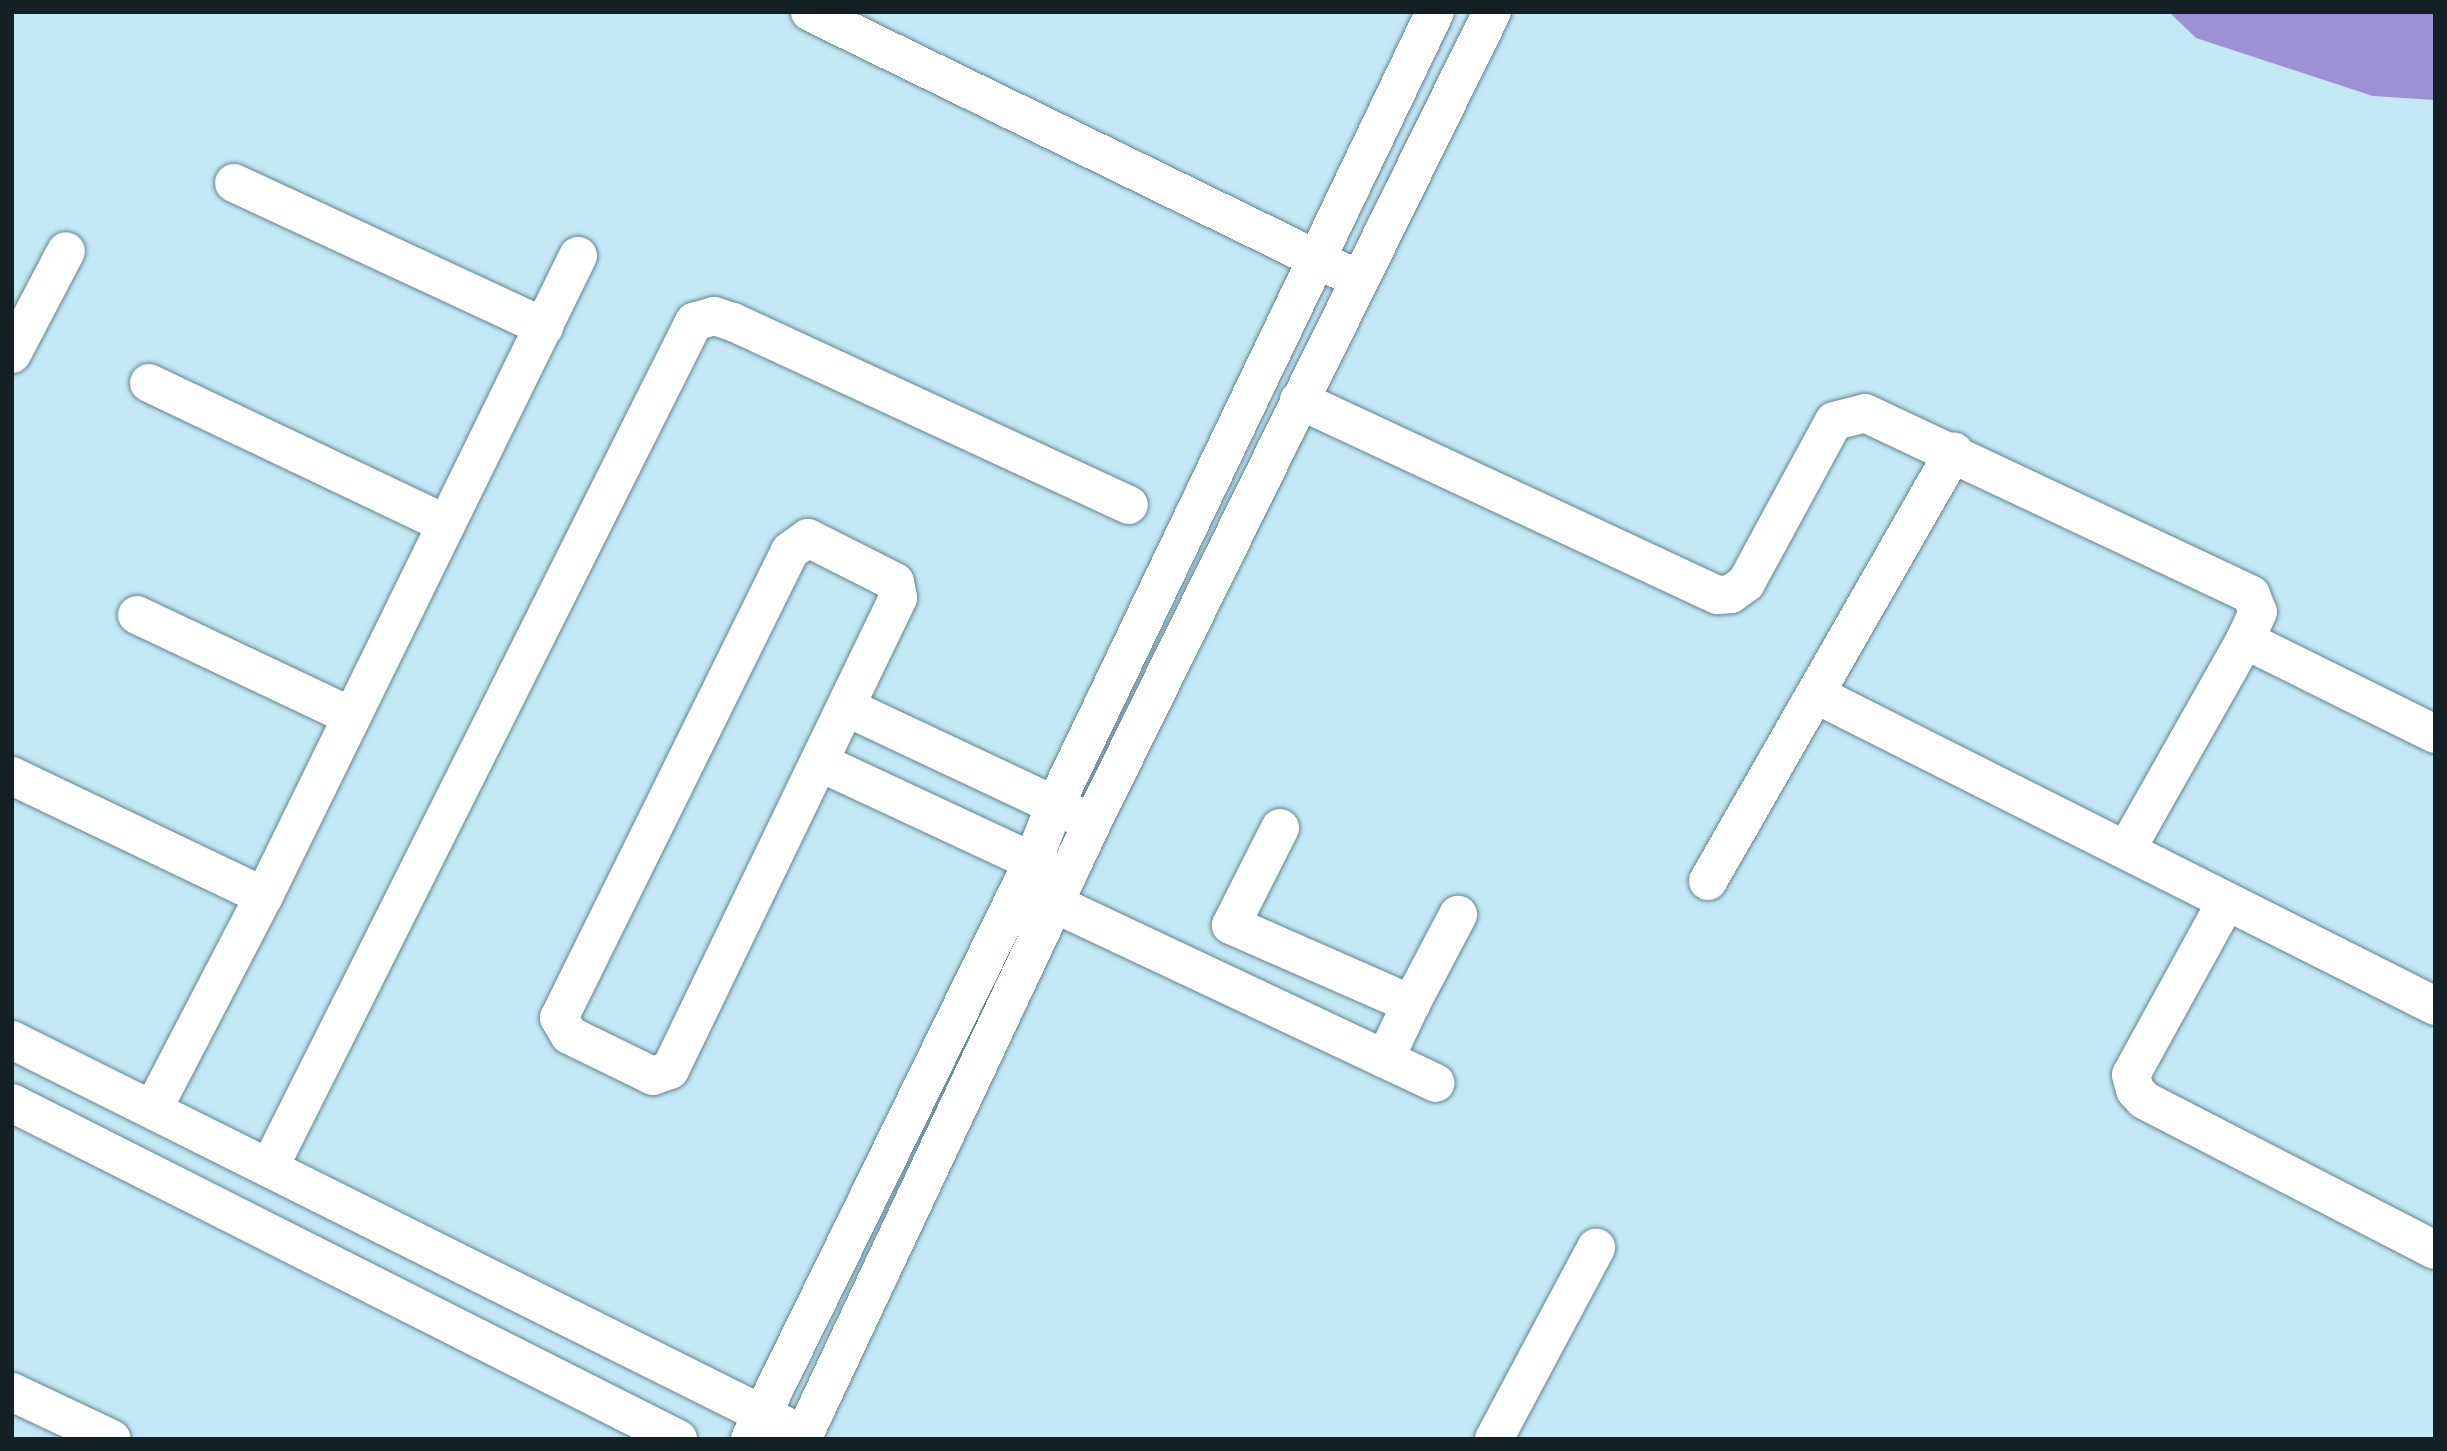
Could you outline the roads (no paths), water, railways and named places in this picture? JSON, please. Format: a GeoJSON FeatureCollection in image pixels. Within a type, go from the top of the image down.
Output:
{"type":"FeatureCollection","features":[{"type":"Feature","properties":{"kind":"street"},"geometry":{"type":"LineString","coordinates":[[810,12],[1358,280]]}},
{"type":"Feature","properties":{"kind":"street"},"geometry":{"type":"LineString","coordinates":[[756,1426],[1026,874],[1055,804],[1435,12]]}},
{"type":"Feature","properties":{"kind":"street"},"geometry":{"type":"LineString","coordinates":[[12,1040],[270,1166],[756,1426],[804,1437],[1092,823],[1492,12]]}},
{"type":"Feature","properties":{"kind":"street"},"geometry":{"type":"LineString","coordinates":[[234,183],[544,327]]}},
{"type":"Feature","properties":{"kind":"street"},"geometry":{"type":"LineString","coordinates":[[12,354],[66,251]]}},
{"type":"Feature","properties":{"kind":"street"},"geometry":{"type":"LineString","coordinates":[[153,1109],[264,896],[579,256]]}},
{"type":"Feature","properties":{"kind":"street"},"geometry":{"type":"LineString","coordinates":[[270,1166],[694,322],[714,316],[733,322],[1129,505]]}},
{"type":"Feature","properties":{"kind":"street"},"geometry":{"type":"LineString","coordinates":[[149,383],[446,524]]}},
{"type":"Feature","properties":{"kind":"street"},"geometry":{"type":"LineString","coordinates":[[1299,400],[1718,595],[1731,594],[1746,583],[1834,421],[1866,413],[1954,452],[2251,595],[2258,612],[2245,640],[2126,850]]}},
{"type":"Feature","properties":{"kind":"street"},"geometry":{"type":"LineString","coordinates":[[1708,881],[1954,452]]}},
{"type":"Feature","properties":{"kind":"street"},"geometry":{"type":"LineString","coordinates":[[808,538],[895,582],[899,590],[820,762],[670,1070],[653,1076],[561,1027],[559,1018],[790,551],[808,538]]}},
{"type":"Feature","properties":{"kind":"street"},"geometry":{"type":"LineString","coordinates":[[137,615],[351,716]]}},
{"type":"Feature","properties":{"kind":"street"},"geometry":{"type":"LineString","coordinates":[[2245,640],[2435,734]]}},
{"type":"Feature","properties":{"kind":"street"},"geometry":{"type":"LineString","coordinates":[[1817,695],[2435,1006]]}},
{"type":"Feature","properties":{"kind":"street"},"geometry":{"type":"LineString","coordinates":[[846,707],[1092,823]]}},
{"type":"Feature","properties":{"kind":"street"},"geometry":{"type":"LineString","coordinates":[[820,762],[1060,891],[1207,974],[1436,1083]]}},
{"type":"Feature","properties":{"kind":"street"},"geometry":{"type":"LineString","coordinates":[[12,776],[264,896]]}},
{"type":"Feature","properties":{"kind":"street"},"geometry":{"type":"LineString","coordinates":[[1207,974],[1280,828]]}},
{"type":"Feature","properties":{"kind":"street"},"geometry":{"type":"LineString","coordinates":[[2226,902],[2131,1075],[2135,1090],[2144,1100],[2435,1250]]}},
{"type":"Feature","properties":{"kind":"street"},"geometry":{"type":"LineString","coordinates":[[1385,1059],[1458,915]]}},
{"type":"Feature","properties":{"kind":"street"},"geometry":{"type":"LineString","coordinates":[[1231,925],[1411,1004]]}},
{"type":"Feature","properties":{"kind":"street"},"geometry":{"type":"LineString","coordinates":[[12,1103],[678,1439]]}},
{"type":"Feature","properties":{"kind":"street"},"geometry":{"type":"LineString","coordinates":[[1494,1439],[1595,1248]]}},
{"type":"Feature","properties":{"kind":"street"},"geometry":{"type":"LineString","coordinates":[[12,1392],[112,1439]]}}]}
